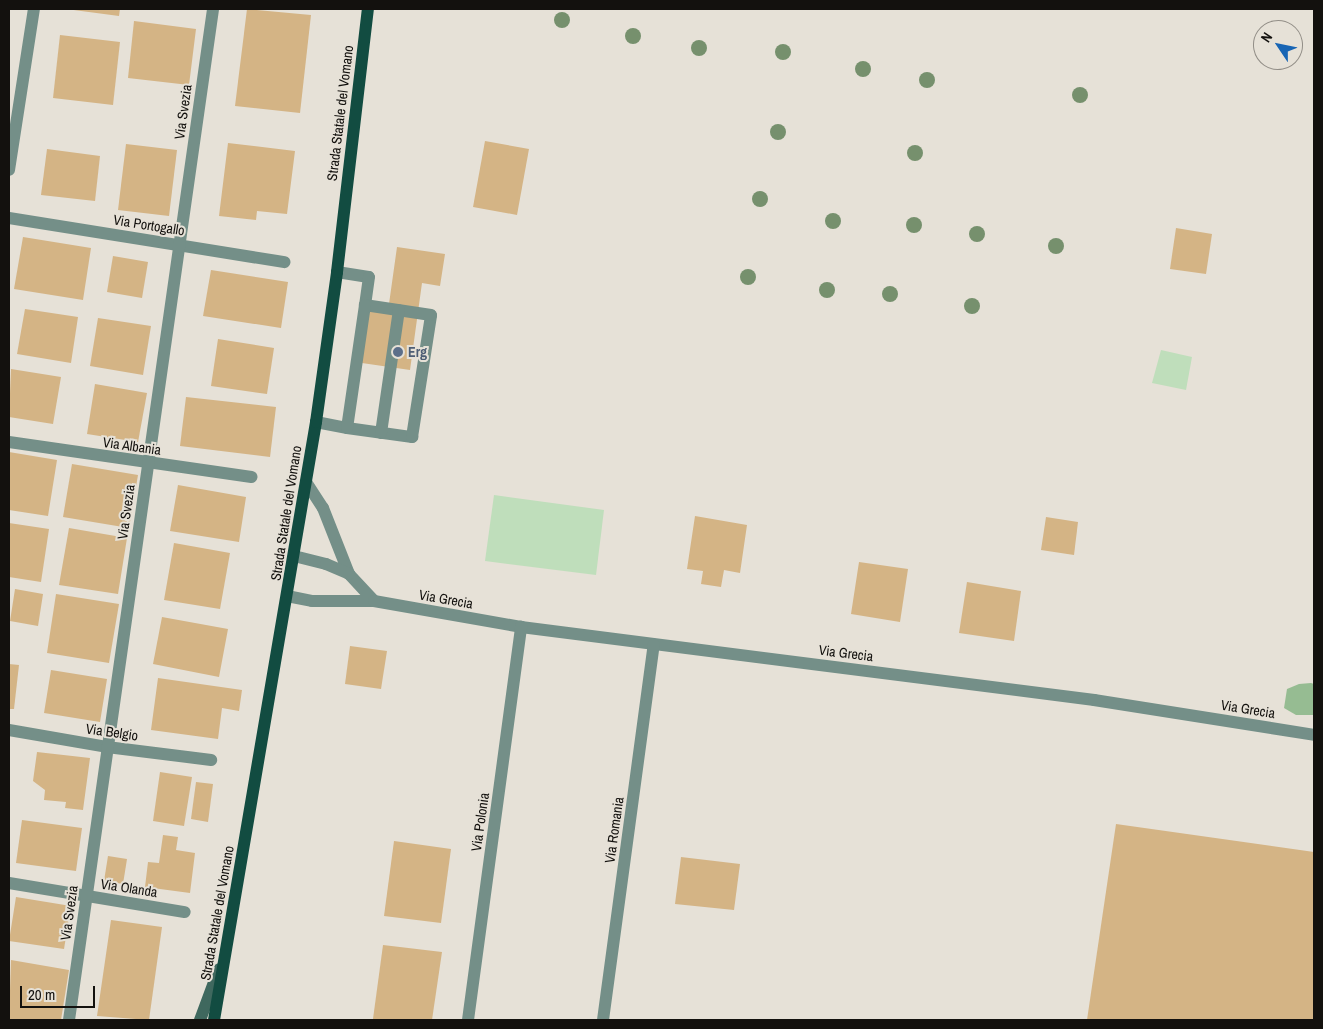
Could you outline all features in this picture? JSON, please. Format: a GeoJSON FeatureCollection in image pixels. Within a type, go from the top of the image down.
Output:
{"type":"FeatureCollection","features":[{"type":"Feature","properties":{"kind":"main road","name":"Strada Statale del Vomano"},"geometry":{"type":"LineString","coordinates":[[214,1020],[316,422],[337,272],[368,9]]}},
{"type":"Feature","properties":{"kind":"main road"},"geometry":{"type":"LineString","coordinates":[[200,1020],[226,952]]}},
{"type":"Feature","properties":{"kind":"street"},"geometry":{"type":"LineString","coordinates":[[9,170],[34,9]]}},
{"type":"Feature","properties":{"kind":"street","name":"Via Svezia"},"geometry":{"type":"LineString","coordinates":[[69,1020],[213,9]]}},
{"type":"Feature","properties":{"kind":"street","name":"Via Portogallo"},"geometry":{"type":"LineString","coordinates":[[9,218],[285,262]]}},
{"type":"Feature","properties":{"kind":"street"},"geometry":{"type":"LineString","coordinates":[[337,272],[369,276],[346,428]]}},
{"type":"Feature","properties":{"kind":"street"},"geometry":{"type":"LineString","coordinates":[[316,422],[412,438],[430,314],[365,305]]}},
{"type":"Feature","properties":{"kind":"street"},"geometry":{"type":"LineString","coordinates":[[381,433],[399,310]]}},
{"type":"Feature","properties":{"kind":"street","name":"Via Albania"},"geometry":{"type":"LineString","coordinates":[[9,442],[148,464],[251,477]]}},
{"type":"Feature","properties":{"kind":"street"},"geometry":{"type":"LineString","coordinates":[[306,482],[322,508],[349,574],[374,601]]}},
{"type":"Feature","properties":{"kind":"street"},"geometry":{"type":"LineString","coordinates":[[294,556],[326,564],[349,574]]}},
{"type":"Feature","properties":{"kind":"street","name":"Via Grecia"},"geometry":{"type":"LineString","coordinates":[[287,596],[312,601],[374,601],[521,627],[1094,700],[1314,735]]}},
{"type":"Feature","properties":{"kind":"street","name":"Via Polonia"},"geometry":{"type":"LineString","coordinates":[[468,1020],[521,627]]}},
{"type":"Feature","properties":{"kind":"street","name":"Via Romania"},"geometry":{"type":"LineString","coordinates":[[603,1020],[654,644]]}},
{"type":"Feature","properties":{"kind":"street","name":"Via Belgio"},"geometry":{"type":"LineString","coordinates":[[9,730],[107,747],[211,760]]}},
{"type":"Feature","properties":{"kind":"street","name":"Via Olanda"},"geometry":{"type":"LineString","coordinates":[[9,883],[185,912]]}},
{"type":"Feature","properties":{"kind":"green space"},"geometry":{"type":"Polygon","coordinates":[[[1161,350],[1192,357],[1186,390],[1152,383],[1161,350]]]}},
{"type":"Feature","properties":{"kind":"green space"},"geometry":{"type":"Polygon","coordinates":[[[494,495],[604,510],[596,575],[485,561],[494,495]]]}},
{"type":"Feature","properties":{"kind":"green space"},"geometry":{"type":"Polygon","coordinates":[[[1299,684],[1314,684],[1314,715],[1296,715],[1284,708],[1287,689],[1299,684]]]}},
{"type":"Feature","properties":{"kind":"building"},"geometry":{"type":"Polygon","coordinates":[[[66,9],[120,9],[119,16],[66,9]]]}},
{"type":"Feature","properties":{"kind":"building"},"geometry":{"type":"Polygon","coordinates":[[[247,9],[311,15],[300,113],[235,106],[247,9]]]}},
{"type":"Feature","properties":{"kind":"building"},"geometry":{"type":"Polygon","coordinates":[[[134,21],[196,29],[189,85],[128,78],[134,21]]]}},
{"type":"Feature","properties":{"kind":"building"},"geometry":{"type":"Polygon","coordinates":[[[60,35],[120,42],[113,105],[53,98],[60,35]]]}},
{"type":"Feature","properties":{"kind":"building"},"geometry":{"type":"Polygon","coordinates":[[[485,141],[529,149],[517,215],[473,207],[485,141]]]}},
{"type":"Feature","properties":{"kind":"building"},"geometry":{"type":"Polygon","coordinates":[[[228,143],[295,151],[287,214],[257,211],[256,220],[219,216],[228,143]]]}},
{"type":"Feature","properties":{"kind":"building"},"geometry":{"type":"Polygon","coordinates":[[[126,144],[177,150],[169,216],[118,210],[126,144]]]}},
{"type":"Feature","properties":{"kind":"building"},"geometry":{"type":"Polygon","coordinates":[[[47,149],[100,156],[95,201],[41,195],[47,149]]]}},
{"type":"Feature","properties":{"kind":"building"},"geometry":{"type":"Polygon","coordinates":[[[1176,228],[1212,234],[1206,274],[1170,269],[1176,228]]]}},
{"type":"Feature","properties":{"kind":"building"},"geometry":{"type":"Polygon","coordinates":[[[23,237],[91,248],[83,300],[14,289],[23,237]]]}},
{"type":"Feature","properties":{"kind":"building"},"geometry":{"type":"Polygon","coordinates":[[[397,247],[445,254],[440,286],[422,283],[410,370],[355,362],[363,308],[388,311],[397,247]]]}},
{"type":"Feature","properties":{"kind":"building"},"geometry":{"type":"Polygon","coordinates":[[[113,256],[148,262],[142,298],[107,292],[113,256]]]}},
{"type":"Feature","properties":{"kind":"building"},"geometry":{"type":"Polygon","coordinates":[[[211,270],[288,282],[281,328],[203,316],[211,270]]]}},
{"type":"Feature","properties":{"kind":"building"},"geometry":{"type":"Polygon","coordinates":[[[25,309],[78,317],[71,363],[17,354],[25,309]]]}},
{"type":"Feature","properties":{"kind":"building"},"geometry":{"type":"Polygon","coordinates":[[[98,318],[151,326],[143,375],[90,366],[98,318]]]}},
{"type":"Feature","properties":{"kind":"building"},"geometry":{"type":"Polygon","coordinates":[[[218,339],[274,348],[267,394],[211,386],[218,339]]]}},
{"type":"Feature","properties":{"kind":"building"},"geometry":{"type":"Polygon","coordinates":[[[11,369],[61,377],[53,424],[9,417],[11,369]]]}},
{"type":"Feature","properties":{"kind":"building"},"geometry":{"type":"Polygon","coordinates":[[[95,384],[147,393],[138,442],[87,434],[95,384]]]}},
{"type":"Feature","properties":{"kind":"building"},"geometry":{"type":"Polygon","coordinates":[[[186,397],[276,407],[270,457],[180,446],[186,397]]]}},
{"type":"Feature","properties":{"kind":"building"},"geometry":{"type":"Polygon","coordinates":[[[9,452],[57,460],[48,516],[9,510],[9,452]]]}},
{"type":"Feature","properties":{"kind":"building"},"geometry":{"type":"Polygon","coordinates":[[[72,464],[138,475],[129,528],[63,517],[72,464]]]}},
{"type":"Feature","properties":{"kind":"building"},"geometry":{"type":"Polygon","coordinates":[[[178,485],[246,497],[239,542],[170,531],[178,485]]]}},
{"type":"Feature","properties":{"kind":"building"},"geometry":{"type":"Polygon","coordinates":[[[695,516],[747,525],[740,573],[724,570],[721,587],[701,584],[703,571],[687,569],[695,516]]]}},
{"type":"Feature","properties":{"kind":"building"},"geometry":{"type":"Polygon","coordinates":[[[1046,517],[1078,522],[1074,555],[1041,550],[1046,517]]]}},
{"type":"Feature","properties":{"kind":"building"},"geometry":{"type":"Polygon","coordinates":[[[9,523],[49,529],[41,582],[9,577],[9,523]]]}},
{"type":"Feature","properties":{"kind":"building"},"geometry":{"type":"Polygon","coordinates":[[[69,528],[127,538],[118,594],[59,585],[69,528]]]}},
{"type":"Feature","properties":{"kind":"building"},"geometry":{"type":"Polygon","coordinates":[[[174,543],[230,553],[220,609],[164,600],[174,543]]]}},
{"type":"Feature","properties":{"kind":"building"},"geometry":{"type":"Polygon","coordinates":[[[859,562],[908,569],[900,622],[851,614],[859,562]]]}},
{"type":"Feature","properties":{"kind":"building"},"geometry":{"type":"Polygon","coordinates":[[[967,582],[1021,591],[1014,641],[959,633],[967,582]]]}},
{"type":"Feature","properties":{"kind":"building"},"geometry":{"type":"Polygon","coordinates":[[[15,589],[43,594],[38,626],[10,621],[15,589]]]}},
{"type":"Feature","properties":{"kind":"building"},"geometry":{"type":"Polygon","coordinates":[[[56,594],[119,604],[109,663],[47,653],[56,594]]]}},
{"type":"Feature","properties":{"kind":"building"},"geometry":{"type":"Polygon","coordinates":[[[162,617],[228,629],[219,677],[153,664],[162,617]]]}},
{"type":"Feature","properties":{"kind":"building"},"geometry":{"type":"Polygon","coordinates":[[[350,646],[387,651],[381,689],[345,684],[350,646]]]}},
{"type":"Feature","properties":{"kind":"building"},"geometry":{"type":"Polygon","coordinates":[[[9,664],[19,665],[14,709],[9,709],[9,664]]]}},
{"type":"Feature","properties":{"kind":"building"},"geometry":{"type":"Polygon","coordinates":[[[51,670],[107,679],[100,722],[44,713],[51,670]]]}},
{"type":"Feature","properties":{"kind":"building"},"geometry":{"type":"Polygon","coordinates":[[[158,678],[242,690],[239,711],[222,708],[218,739],[151,730],[158,678]]]}},
{"type":"Feature","properties":{"kind":"building"},"geometry":{"type":"Polygon","coordinates":[[[37,752],[90,758],[83,810],[65,808],[66,802],[44,800],[45,790],[33,781],[37,752]]]}},
{"type":"Feature","properties":{"kind":"building"},"geometry":{"type":"Polygon","coordinates":[[[160,772],[192,777],[184,826],[153,821],[160,772]]]}},
{"type":"Feature","properties":{"kind":"building"},"geometry":{"type":"Polygon","coordinates":[[[196,782],[213,784],[208,822],[191,819],[196,782]]]}},
{"type":"Feature","properties":{"kind":"building"},"geometry":{"type":"Polygon","coordinates":[[[22,820],[82,828],[76,871],[16,863],[22,820]]]}},
{"type":"Feature","properties":{"kind":"building"},"geometry":{"type":"Polygon","coordinates":[[[1116,824],[1314,852],[1314,1020],[1087,1020],[1116,824]]]}},
{"type":"Feature","properties":{"kind":"building"},"geometry":{"type":"Polygon","coordinates":[[[163,835],[178,837],[176,850],[195,853],[190,893],[145,887],[148,862],[159,863],[163,835]]]}},
{"type":"Feature","properties":{"kind":"building"},"geometry":{"type":"Polygon","coordinates":[[[394,841],[451,849],[441,923],[384,916],[394,841]]]}},
{"type":"Feature","properties":{"kind":"building"},"geometry":{"type":"Polygon","coordinates":[[[108,856],[127,859],[123,884],[104,881],[108,856]]]}},
{"type":"Feature","properties":{"kind":"building"},"geometry":{"type":"Polygon","coordinates":[[[681,857],[740,864],[734,910],[675,904],[681,857]]]}},
{"type":"Feature","properties":{"kind":"building"},"geometry":{"type":"Polygon","coordinates":[[[16,897],[71,906],[64,949],[9,941],[16,897]]]}},
{"type":"Feature","properties":{"kind":"building"},"geometry":{"type":"Polygon","coordinates":[[[111,920],[162,927],[149,1020],[97,1016],[111,920]]]}},
{"type":"Feature","properties":{"kind":"building"},"geometry":{"type":"Polygon","coordinates":[[[383,945],[442,952],[432,1020],[373,1019],[383,945]]]}},
{"type":"Feature","properties":{"kind":"building"},"geometry":{"type":"Polygon","coordinates":[[[11,960],[69,970],[61,1020],[9,1020],[11,960]]]}},
{"type":"Feature","properties":{"kind":"place","name":"Erg"},"geometry":{"type":"Point","coordinates":[398,352]}}]}
